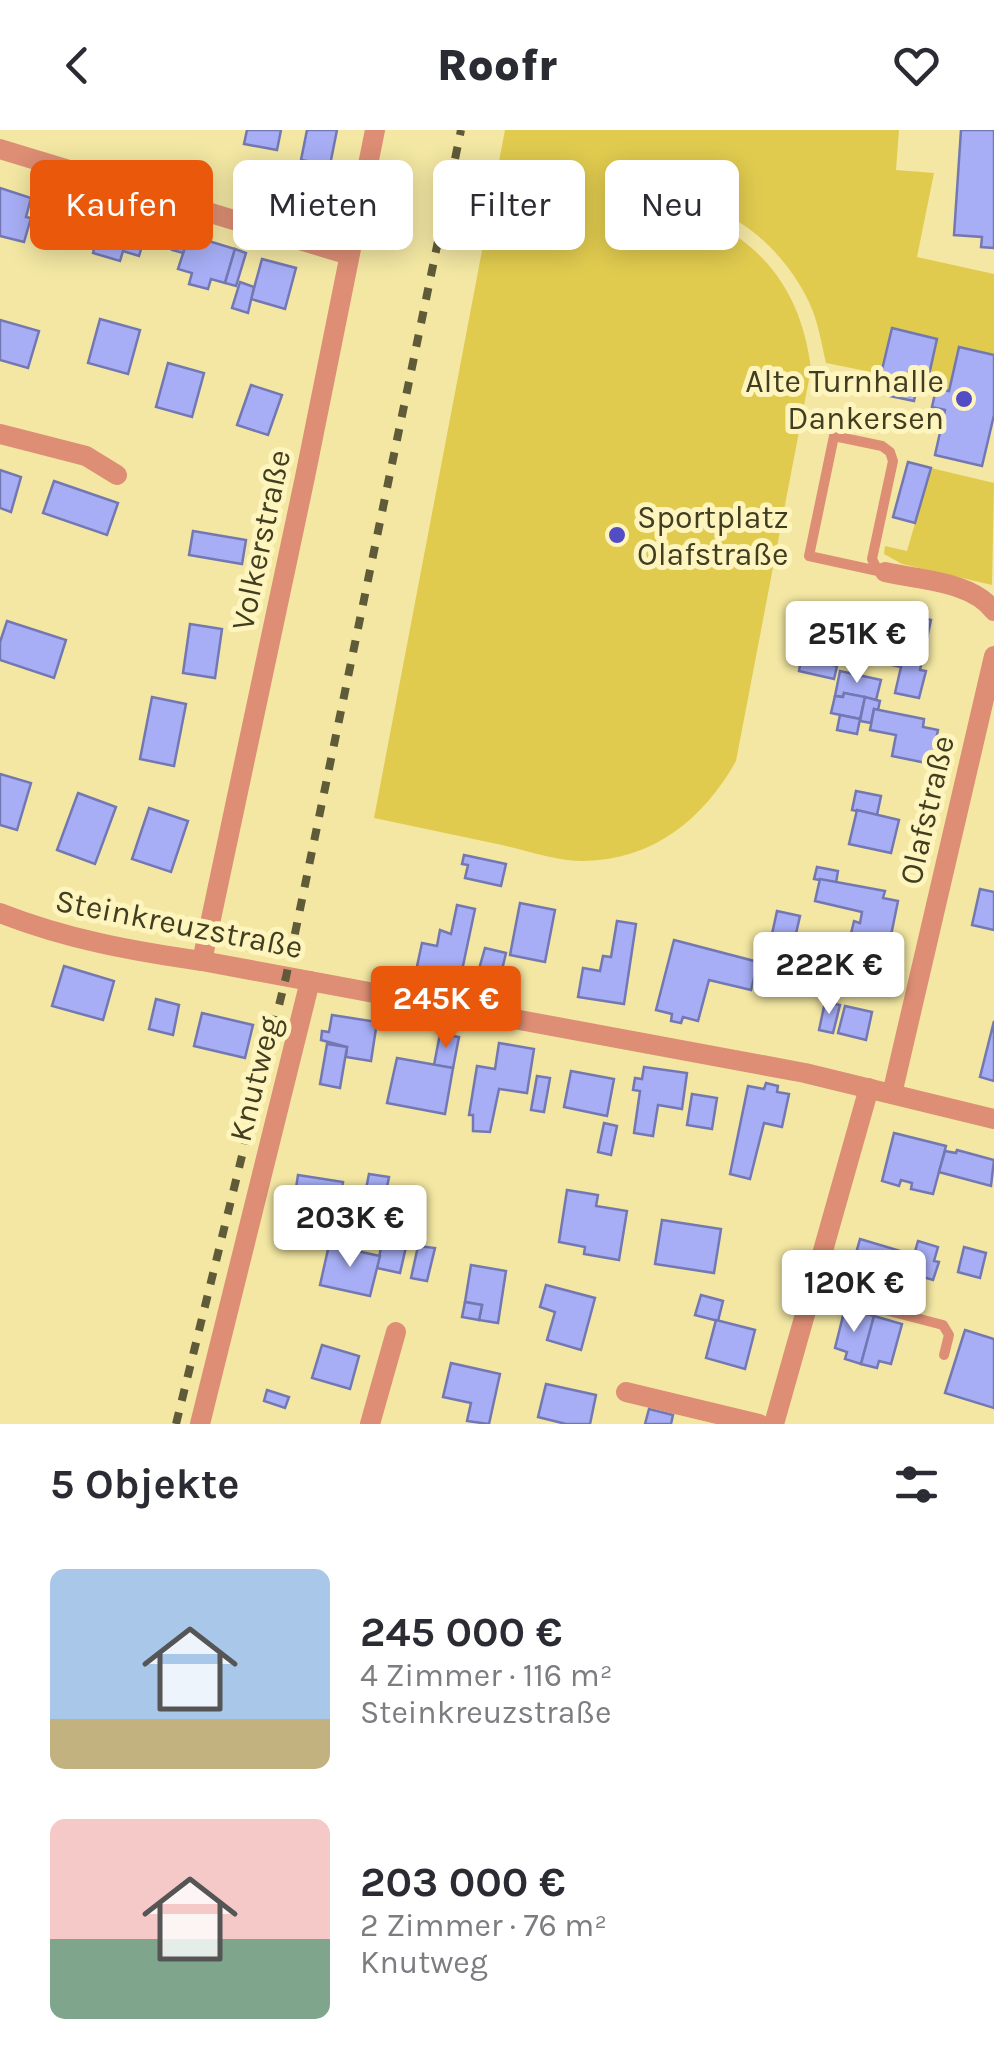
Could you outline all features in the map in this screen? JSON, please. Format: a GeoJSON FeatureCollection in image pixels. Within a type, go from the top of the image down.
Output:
{"type":"FeatureCollection","features":[{"type":"Feature","properties":{"kind":"street","name":"Volkerstraße"},"geometry":{"type":"LineString","coordinates":[[202,961],[375,130]]}},
{"type":"Feature","properties":{"kind":"street"},"geometry":{"type":"LineString","coordinates":[[0,149],[349,255]]}},
{"type":"Feature","properties":{"kind":"street"},"geometry":{"type":"LineString","coordinates":[[0,434],[86,456],[117,475]]}},
{"type":"Feature","properties":{"kind":"street"},"geometry":{"type":"LineString","coordinates":[[881,571],[968,591],[983,598],[994,611]]}},
{"type":"Feature","properties":{"kind":"street","name":"Olafstraße"},"geometry":{"type":"LineString","coordinates":[[892,1094],[994,656]]}},
{"type":"Feature","properties":{"kind":"street","name":"Steinkreuzstraße"},"geometry":{"type":"LineString","coordinates":[[0,913],[44,930],[122,950],[202,961],[805,1073],[994,1119]]}},
{"type":"Feature","properties":{"kind":"street","name":"Knutweg"},"geometry":{"type":"LineString","coordinates":[[200,1424],[310,981]]}},
{"type":"Feature","properties":{"kind":"street"},"geometry":{"type":"LineString","coordinates":[[774,1424],[868,1088]]}},
{"type":"Feature","properties":{"kind":"street"},"geometry":{"type":"LineString","coordinates":[[370,1424],[396,1332]]}},
{"type":"Feature","properties":{"kind":"street"},"geometry":{"type":"LineString","coordinates":[[626,1392],[759,1424]]}},
{"type":"Feature","properties":{"kind":"lane"},"geometry":{"type":"LineString","coordinates":[[834,436],[882,446],[890,452],[893,461],[872,559],[872,566],[881,571],[810,556],[834,436]]}},
{"type":"Feature","properties":{"kind":"lane"},"geometry":{"type":"LineString","coordinates":[[811,1291],[943,1325],[950,1335],[944,1356]]}},
{"type":"Feature","properties":{"kind":"shaded area"},"geometry":{"type":"Polygon","coordinates":[[[505,130],[899,130],[896,170],[934,173],[917,257],[994,274],[994,355],[949,391],[927,384],[937,339],[892,329],[881,374],[826,363],[812,309],[801,287],[766,243],[739,222],[739,160],[605,160],[605,250],[739,250],[739,239],[764,260],[791,298],[811,369],[736,761],[709,801],[674,832],[633,853],[609,859],[563,859],[374,818],[482,250],[585,250],[585,160],[499,160],[505,130]]]}},
{"type":"Feature","properties":{"kind":"shaded area"},"geometry":{"type":"Polygon","coordinates":[[[931,468],[994,483],[992,585],[902,564],[884,554],[885,546],[907,551],[931,468]]]}},
{"type":"Feature","properties":{"kind":"building"},"geometry":{"type":"Polygon","coordinates":[[[247,130],[281,130],[277,150],[244,144],[247,130]]]}},
{"type":"Feature","properties":{"kind":"building"},"geometry":{"type":"Polygon","coordinates":[[[307,130],[337,130],[331,160],[301,160],[307,130]]]}},
{"type":"Feature","properties":{"kind":"building"},"geometry":{"type":"Polygon","coordinates":[[[961,130],[994,130],[994,248],[981,247],[982,237],[954,235],[961,130]]]}},
{"type":"Feature","properties":{"kind":"building"},"geometry":{"type":"Polygon","coordinates":[[[0,188],[30,198],[26,217],[30,221],[24,242],[0,236],[0,188]]]}},
{"type":"Feature","properties":{"kind":"building"},"geometry":{"type":"Polygon","coordinates":[[[213,242],[235,250],[225,283],[211,279],[208,289],[189,284],[192,273],[178,269],[184,250],[213,250],[213,242]]]}},
{"type":"Feature","properties":{"kind":"building"},"geometry":{"type":"Polygon","coordinates":[[[94,250],[141,250],[139,256],[123,251],[120,261],[93,253],[94,250]]]}},
{"type":"Feature","properties":{"kind":"building"},"geometry":{"type":"Polygon","coordinates":[[[235,250],[246,253],[236,286],[225,283],[235,250]]]}},
{"type":"Feature","properties":{"kind":"building"},"geometry":{"type":"Polygon","coordinates":[[[262,259],[296,268],[285,309],[251,299],[262,259]]]}},
{"type":"Feature","properties":{"kind":"building"},"geometry":{"type":"Polygon","coordinates":[[[240,282],[254,287],[248,313],[232,308],[240,282]]]}},
{"type":"Feature","properties":{"kind":"building"},"geometry":{"type":"Polygon","coordinates":[[[100,319],[140,330],[128,374],[88,363],[100,319]]]}},
{"type":"Feature","properties":{"kind":"building"},"geometry":{"type":"Polygon","coordinates":[[[0,320],[39,331],[28,368],[0,360],[0,320]]]}},
{"type":"Feature","properties":{"kind":"building"},"geometry":{"type":"Polygon","coordinates":[[[892,328],[937,339],[927,384],[918,382],[914,401],[885,395],[889,376],[881,374],[892,328]]]}},
{"type":"Feature","properties":{"kind":"building","name":"Alte Turnhalle Dankersen"},"geometry":{"type":"Polygon","coordinates":[[[959,347],[994,355],[994,415],[982,466],[935,455],[945,410],[932,407],[936,389],[949,391],[959,347]]]}},
{"type":"Feature","properties":{"kind":"building"},"geometry":{"type":"Polygon","coordinates":[[[168,363],[204,373],[192,417],[156,407],[168,363]]]}},
{"type":"Feature","properties":{"kind":"building"},"geometry":{"type":"Polygon","coordinates":[[[251,385],[282,395],[268,435],[237,425],[251,385]]]}},
{"type":"Feature","properties":{"kind":"building"},"geometry":{"type":"Polygon","coordinates":[[[908,462],[931,468],[915,523],[893,517],[908,462]]]}},
{"type":"Feature","properties":{"kind":"building"},"geometry":{"type":"Polygon","coordinates":[[[0,470],[21,477],[11,512],[0,508],[0,470]]]}},
{"type":"Feature","properties":{"kind":"building"},"geometry":{"type":"Polygon","coordinates":[[[54,481],[118,503],[107,535],[43,513],[54,481]]]}},
{"type":"Feature","properties":{"kind":"building"},"geometry":{"type":"Polygon","coordinates":[[[193,531],[246,540],[242,564],[189,555],[193,531]]]}},
{"type":"Feature","properties":{"kind":"building"},"geometry":{"type":"Polygon","coordinates":[[[879,608],[890,611],[887,627],[875,624],[879,608]]]}},
{"type":"Feature","properties":{"kind":"building"},"geometry":{"type":"Polygon","coordinates":[[[890,611],[931,620],[920,670],[926,671],[919,698],[895,693],[901,667],[879,662],[890,611]]]}},
{"type":"Feature","properties":{"kind":"building"},"geometry":{"type":"Polygon","coordinates":[[[7,621],[66,640],[54,678],[0,660],[0,642],[7,621]]]}},
{"type":"Feature","properties":{"kind":"building"},"geometry":{"type":"Polygon","coordinates":[[[190,624],[222,629],[215,678],[183,673],[190,624]]]}},
{"type":"Feature","properties":{"kind":"building"},"geometry":{"type":"Polygon","coordinates":[[[875,624],[887,627],[881,650],[870,647],[875,624]]]}},
{"type":"Feature","properties":{"kind":"building"},"geometry":{"type":"Polygon","coordinates":[[[802,655],[836,666],[838,662],[834,679],[799,671],[802,655]]]}},
{"type":"Feature","properties":{"kind":"building"},"geometry":{"type":"Polygon","coordinates":[[[840,671],[881,680],[876,700],[844,693],[843,697],[835,696],[840,671]]]}},
{"type":"Feature","properties":{"kind":"building"},"geometry":{"type":"Polygon","coordinates":[[[844,693],[865,697],[860,719],[831,713],[835,696],[843,697],[844,693]]]}},
{"type":"Feature","properties":{"kind":"building"},"geometry":{"type":"Polygon","coordinates":[[[152,697],[186,704],[174,766],[140,759],[152,697]]]}},
{"type":"Feature","properties":{"kind":"building"},"geometry":{"type":"Polygon","coordinates":[[[865,697],[880,701],[871,723],[860,721],[865,697]]]}},
{"type":"Feature","properties":{"kind":"building"},"geometry":{"type":"Polygon","coordinates":[[[874,709],[924,719],[923,727],[938,730],[931,764],[892,756],[896,735],[870,730],[874,709]]]}},
{"type":"Feature","properties":{"kind":"building"},"geometry":{"type":"Polygon","coordinates":[[[840,715],[860,719],[857,734],[837,730],[840,715]]]}},
{"type":"Feature","properties":{"kind":"building"},"geometry":{"type":"Polygon","coordinates":[[[0,774],[31,783],[17,830],[0,825],[0,774]]]}},
{"type":"Feature","properties":{"kind":"building"},"geometry":{"type":"Polygon","coordinates":[[[856,791],[881,796],[877,815],[852,810],[856,791]]]}},
{"type":"Feature","properties":{"kind":"building"},"geometry":{"type":"Polygon","coordinates":[[[78,793],[116,807],[95,864],[57,850],[78,793]]]}},
{"type":"Feature","properties":{"kind":"building"},"geometry":{"type":"Polygon","coordinates":[[[149,808],[188,821],[171,872],[132,859],[149,808]]]}},
{"type":"Feature","properties":{"kind":"building"},"geometry":{"type":"Polygon","coordinates":[[[857,810],[899,820],[891,853],[849,844],[857,810]]]}},
{"type":"Feature","properties":{"kind":"building"},"geometry":{"type":"Polygon","coordinates":[[[464,855],[506,864],[501,886],[465,878],[468,865],[462,864],[464,855]]]}},
{"type":"Feature","properties":{"kind":"building"},"geometry":{"type":"Polygon","coordinates":[[[817,867],[838,871],[836,883],[814,879],[817,867]]]}},
{"type":"Feature","properties":{"kind":"building"},"geometry":{"type":"Polygon","coordinates":[[[820,879],[885,891],[883,898],[898,901],[888,950],[849,942],[854,921],[860,923],[862,912],[815,901],[820,879]]]}},
{"type":"Feature","properties":{"kind":"building"},"geometry":{"type":"Polygon","coordinates":[[[980,889],[994,892],[994,930],[972,925],[980,889]]]}},
{"type":"Feature","properties":{"kind":"building"},"geometry":{"type":"Polygon","coordinates":[[[520,903],[555,910],[545,962],[510,955],[520,903]]]}},
{"type":"Feature","properties":{"kind":"building"},"geometry":{"type":"Polygon","coordinates":[[[457,905],[475,909],[460,980],[416,971],[422,943],[437,946],[440,930],[451,934],[457,905]]]}},
{"type":"Feature","properties":{"kind":"building"},"geometry":{"type":"Polygon","coordinates":[[[777,911],[800,916],[795,938],[772,934],[777,911]]]}},
{"type":"Feature","properties":{"kind":"building"},"geometry":{"type":"Polygon","coordinates":[[[617,921],[636,924],[624,1004],[578,997],[583,968],[600,971],[603,956],[611,957],[617,921]]]}},
{"type":"Feature","properties":{"kind":"building"},"geometry":{"type":"Polygon","coordinates":[[[674,940],[758,962],[751,990],[709,980],[698,1021],[683,1017],[681,1023],[671,1021],[672,1014],[656,1010],[674,940]]]}},
{"type":"Feature","properties":{"kind":"building"},"geometry":{"type":"Polygon","coordinates":[[[485,948],[506,953],[501,974],[479,969],[485,948]]]}},
{"type":"Feature","properties":{"kind":"building"},"geometry":{"type":"Polygon","coordinates":[[[820,955],[836,959],[826,997],[811,993],[820,955]]]}},
{"type":"Feature","properties":{"kind":"building"},"geometry":{"type":"Polygon","coordinates":[[[64,966],[114,981],[103,1020],[52,1006],[64,966]]]}},
{"type":"Feature","properties":{"kind":"building"},"geometry":{"type":"Polygon","coordinates":[[[156,999],[179,1005],[173,1035],[149,1029],[156,999]]]}},
{"type":"Feature","properties":{"kind":"building"},"geometry":{"type":"Polygon","coordinates":[[[825,1002],[840,1005],[833,1033],[819,1030],[825,1002]]]}},
{"type":"Feature","properties":{"kind":"building"},"geometry":{"type":"Polygon","coordinates":[[[845,1006],[872,1012],[866,1040],[838,1033],[845,1006]]]}},
{"type":"Feature","properties":{"kind":"building"},"geometry":{"type":"Polygon","coordinates":[[[202,1013],[253,1025],[245,1058],[194,1046],[202,1013]]]}},
{"type":"Feature","properties":{"kind":"building"},"geometry":{"type":"Polygon","coordinates":[[[332,1015],[377,1022],[371,1061],[346,1057],[347,1047],[321,1040],[322,1031],[329,1032],[332,1015]]]}},
{"type":"Feature","properties":{"kind":"building"},"geometry":{"type":"Polygon","coordinates":[[[994,1021],[994,1081],[980,1077],[994,1021]]]}},
{"type":"Feature","properties":{"kind":"building"},"geometry":{"type":"Polygon","coordinates":[[[440,1034],[459,1037],[453,1068],[434,1065],[440,1034]]]}},
{"type":"Feature","properties":{"kind":"building"},"geometry":{"type":"Polygon","coordinates":[[[499,1043],[534,1049],[527,1093],[499,1089],[490,1132],[473,1131],[473,1115],[469,1115],[477,1066],[495,1069],[499,1043]]]}},
{"type":"Feature","properties":{"kind":"building"},"geometry":{"type":"Polygon","coordinates":[[[327,1044],[347,1047],[340,1088],[320,1084],[327,1044]]]}},
{"type":"Feature","properties":{"kind":"building"},"geometry":{"type":"Polygon","coordinates":[[[397,1058],[453,1068],[445,1114],[387,1103],[397,1058]]]}},
{"type":"Feature","properties":{"kind":"building"},"geometry":{"type":"Polygon","coordinates":[[[644,1067],[687,1073],[682,1109],[658,1105],[653,1136],[634,1133],[640,1091],[633,1090],[635,1078],[642,1079],[644,1067]]]}},
{"type":"Feature","properties":{"kind":"building"},"geometry":{"type":"Polygon","coordinates":[[[571,1071],[614,1079],[607,1116],[564,1107],[571,1071]]]}},
{"type":"Feature","properties":{"kind":"building"},"geometry":{"type":"Polygon","coordinates":[[[537,1076],[550,1078],[544,1112],[531,1110],[537,1076]]]}},
{"type":"Feature","properties":{"kind":"building"},"geometry":{"type":"Polygon","coordinates":[[[766,1083],[778,1086],[777,1092],[789,1094],[782,1127],[764,1123],[750,1179],[730,1174],[748,1086],[764,1089],[766,1083]]]}},
{"type":"Feature","properties":{"kind":"building"},"geometry":{"type":"Polygon","coordinates":[[[692,1094],[717,1098],[712,1129],[687,1125],[692,1094]]]}},
{"type":"Feature","properties":{"kind":"building"},"geometry":{"type":"Polygon","coordinates":[[[604,1123],[617,1126],[611,1155],[598,1152],[604,1123]]]}},
{"type":"Feature","properties":{"kind":"building"},"geometry":{"type":"Polygon","coordinates":[[[894,1133],[946,1146],[933,1194],[911,1189],[912,1183],[901,1180],[899,1186],[882,1181],[894,1133]]]}},
{"type":"Feature","properties":{"kind":"building"},"geometry":{"type":"Polygon","coordinates":[[[957,1150],[994,1160],[991,1186],[939,1172],[945,1151],[957,1150]]]}},
{"type":"Feature","properties":{"kind":"building"},"geometry":{"type":"Polygon","coordinates":[[[369,1174],[389,1177],[385,1197],[365,1194],[369,1174]]]}},
{"type":"Feature","properties":{"kind":"building"},"geometry":{"type":"Polygon","coordinates":[[[298,1175],[343,1182],[338,1215],[293,1208],[298,1175]]]}},
{"type":"Feature","properties":{"kind":"building"},"geometry":{"type":"Polygon","coordinates":[[[567,1190],[598,1195],[596,1206],[627,1211],[619,1260],[584,1254],[585,1247],[559,1242],[567,1190]]]}},
{"type":"Feature","properties":{"kind":"building"},"geometry":{"type":"Polygon","coordinates":[[[662,1220],[721,1229],[714,1273],[655,1264],[662,1220]]]}},
{"type":"Feature","properties":{"kind":"building"},"geometry":{"type":"Polygon","coordinates":[[[860,1239],[914,1255],[906,1293],[888,1288],[890,1282],[851,1271],[860,1239]]]}},
{"type":"Feature","properties":{"kind":"building"},"geometry":{"type":"Polygon","coordinates":[[[918,1241],[938,1247],[934,1261],[939,1262],[933,1280],[909,1273],[918,1241]]]}},
{"type":"Feature","properties":{"kind":"building"},"geometry":{"type":"Polygon","coordinates":[[[382,1242],[406,1247],[400,1273],[377,1268],[382,1242]]]}},
{"type":"Feature","properties":{"kind":"building"},"geometry":{"type":"Polygon","coordinates":[[[329,1245],[380,1256],[370,1296],[320,1285],[329,1245]]]}},
{"type":"Feature","properties":{"kind":"building"},"geometry":{"type":"Polygon","coordinates":[[[418,1246],[435,1248],[427,1281],[411,1278],[418,1246]]]}},
{"type":"Feature","properties":{"kind":"building"},"geometry":{"type":"Polygon","coordinates":[[[964,1247],[986,1253],[980,1278],[958,1272],[964,1247]]]}},
{"type":"Feature","properties":{"kind":"building"},"geometry":{"type":"Polygon","coordinates":[[[471,1265],[506,1271],[498,1323],[479,1320],[482,1305],[465,1302],[471,1265]]]}},
{"type":"Feature","properties":{"kind":"building"},"geometry":{"type":"Polygon","coordinates":[[[546,1285],[595,1298],[581,1350],[547,1340],[555,1312],[540,1307],[546,1285]]]}},
{"type":"Feature","properties":{"kind":"building"},"geometry":{"type":"Polygon","coordinates":[[[701,1295],[723,1301],[718,1321],[695,1315],[701,1295]]]}},
{"type":"Feature","properties":{"kind":"building"},"geometry":{"type":"Polygon","coordinates":[[[465,1302],[482,1305],[479,1320],[462,1317],[465,1302]]]}},
{"type":"Feature","properties":{"kind":"building"},"geometry":{"type":"Polygon","coordinates":[[[845,1308],[874,1316],[861,1364],[845,1359],[847,1352],[835,1348],[845,1308]]]}},
{"type":"Feature","properties":{"kind":"building"},"geometry":{"type":"Polygon","coordinates":[[[874,1316],[902,1324],[891,1364],[879,1361],[877,1368],[861,1364],[874,1316]]]}},
{"type":"Feature","properties":{"kind":"building"},"geometry":{"type":"Polygon","coordinates":[[[716,1320],[755,1330],[745,1369],[706,1358],[716,1320]]]}},
{"type":"Feature","properties":{"kind":"building"},"geometry":{"type":"Polygon","coordinates":[[[965,1330],[994,1339],[994,1408],[945,1393],[965,1330]]]}},
{"type":"Feature","properties":{"kind":"building"},"geometry":{"type":"Polygon","coordinates":[[[322,1345],[359,1356],[350,1389],[312,1378],[322,1345]]]}},
{"type":"Feature","properties":{"kind":"building"},"geometry":{"type":"Polygon","coordinates":[[[451,1363],[500,1374],[489,1424],[467,1421],[471,1403],[443,1397],[451,1363]]]}},
{"type":"Feature","properties":{"kind":"building"},"geometry":{"type":"Polygon","coordinates":[[[546,1384],[596,1395],[590,1424],[566,1424],[538,1417],[546,1384]]]}},
{"type":"Feature","properties":{"kind":"building"},"geometry":{"type":"Polygon","coordinates":[[[267,1390],[289,1397],[285,1408],[264,1401],[267,1390]]]}},
{"type":"Feature","properties":{"kind":"building"},"geometry":{"type":"Polygon","coordinates":[[[649,1409],[673,1415],[671,1424],[645,1424],[649,1409]]]}},
{"type":"Feature","properties":{"kind":"railway"},"geometry":{"type":"LineString","coordinates":[[176,1424],[286,977],[461,130]]}},
{"type":"Feature","properties":{"kind":"place","name":"Alte Turnhalle Dankersen"},"geometry":{"type":"Point","coordinates":[964,399]}},
{"type":"Feature","properties":{"kind":"place","name":"Sportplatz Olafstraße"},"geometry":{"type":"Point","coordinates":[617,535]}}]}
